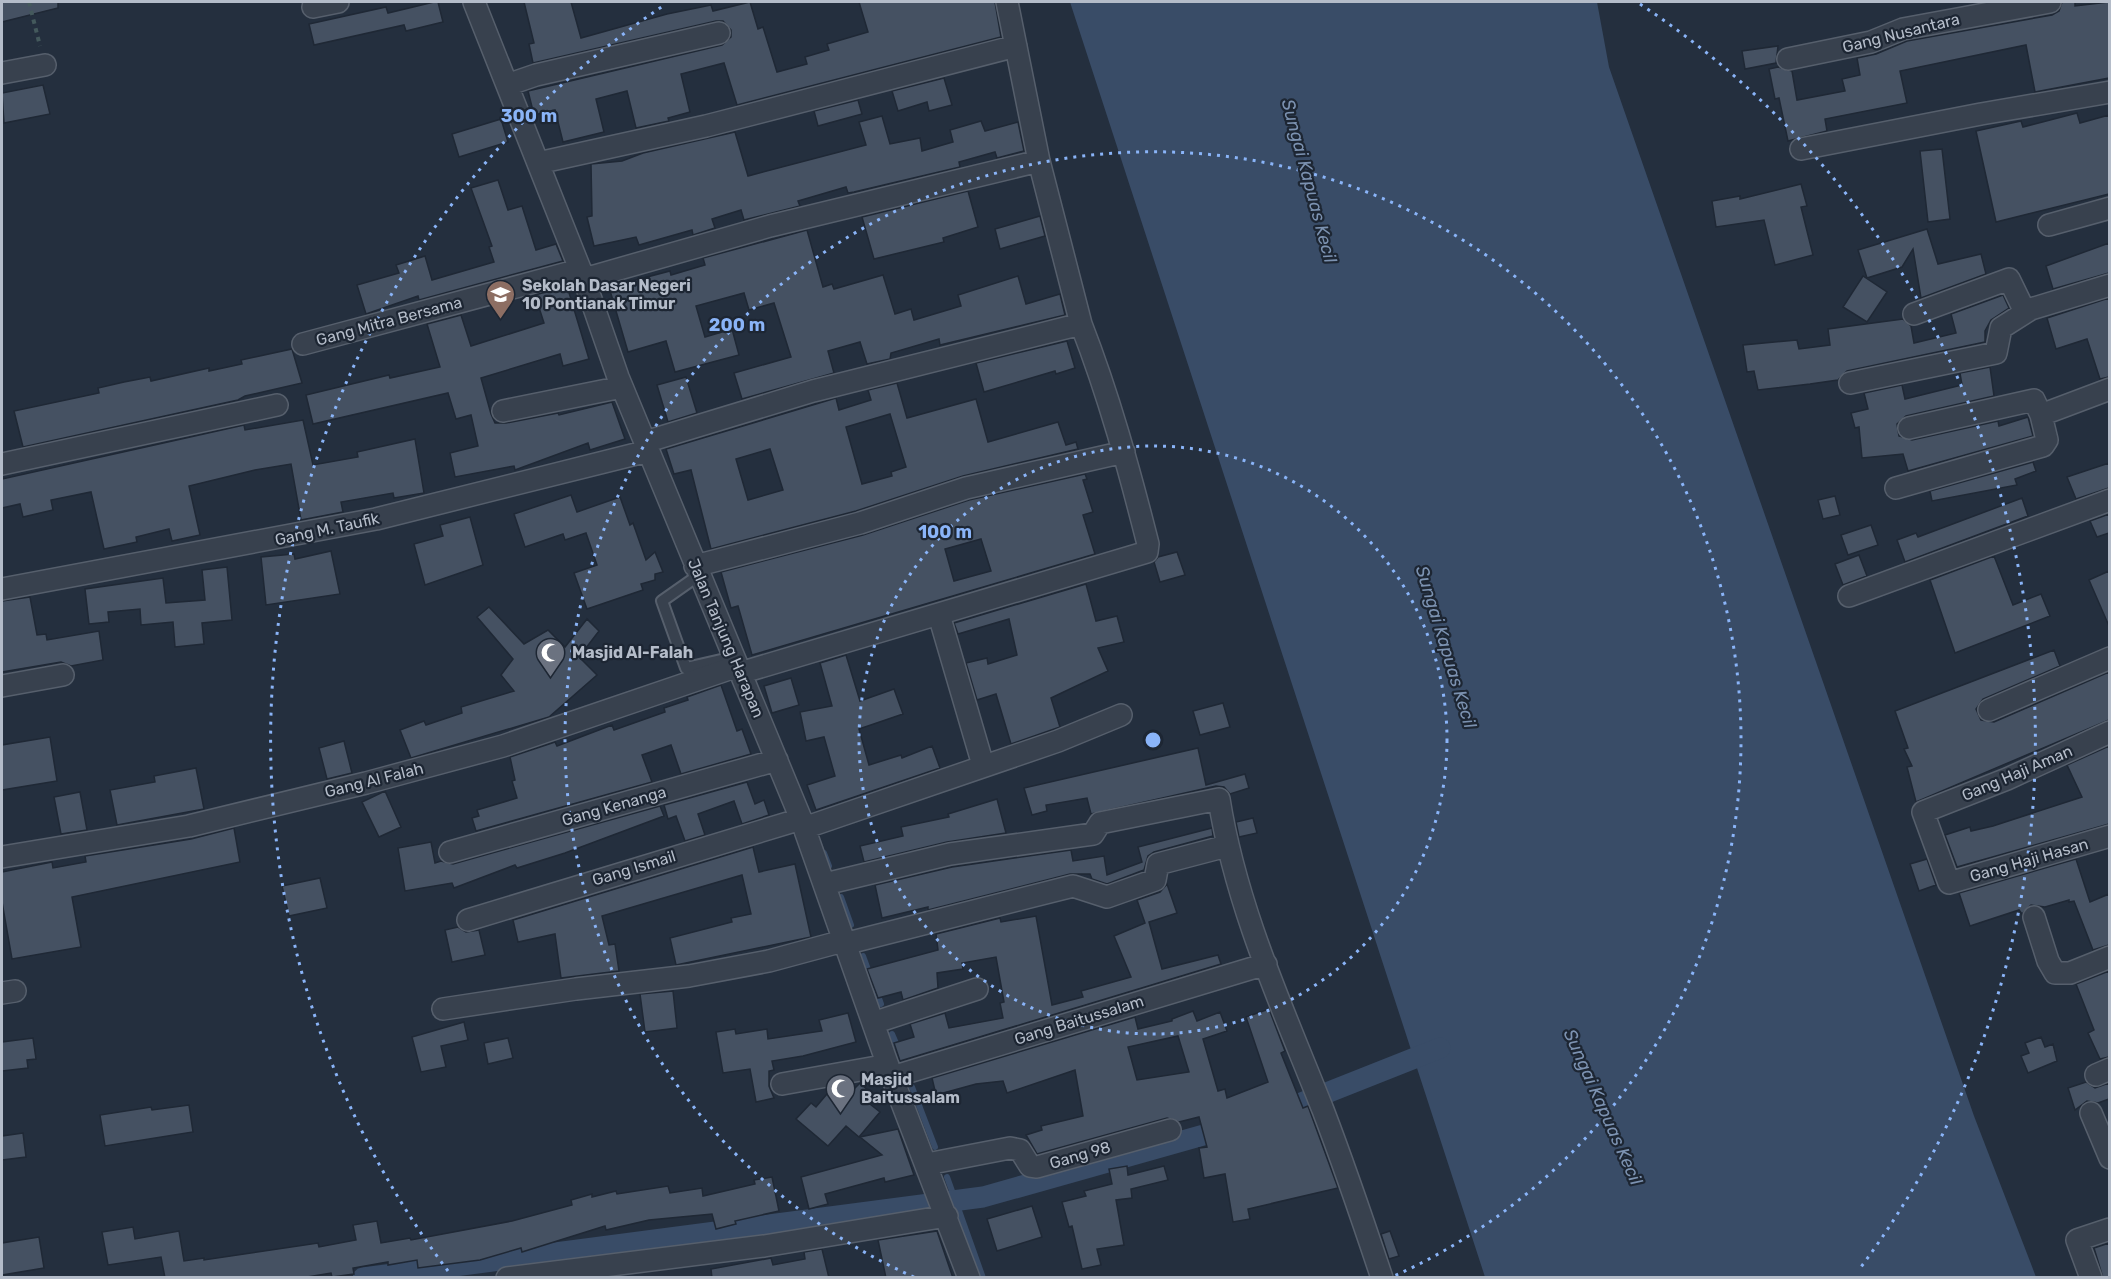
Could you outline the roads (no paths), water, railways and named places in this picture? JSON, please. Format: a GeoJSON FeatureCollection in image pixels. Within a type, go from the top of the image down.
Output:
{"type":"FeatureCollection","features":[{"type":"Feature","properties":{"kind":"street"},"geometry":{"type":"LineString","coordinates":[[313,7],[338,2]]}},
{"type":"Feature","properties":{"kind":"street","name":"Jalan Tanjung Harapan"},"geometry":{"type":"LineString","coordinates":[[474,2],[646,447],[803,824],[890,1071],[969,1278]]}},
{"type":"Feature","properties":{"kind":"street"},"geometry":{"type":"LineString","coordinates":[[697,570],[860,523],[966,488],[1124,452],[1100,374],[1081,324],[1039,161],[1007,2]]}},
{"type":"Feature","properties":{"kind":"street","name":"Gang Nusantara"},"geometry":{"type":"LineString","coordinates":[[1788,59],[1871,42],[1903,29],[2050,2]]}},
{"type":"Feature","properties":{"kind":"street"},"geometry":{"type":"LineString","coordinates":[[507,85],[536,75],[719,33]]}},
{"type":"Feature","properties":{"kind":"street"},"geometry":{"type":"LineString","coordinates":[[538,163],[706,126],[1016,46]]}},
{"type":"Feature","properties":{"kind":"street"},"geometry":{"type":"LineString","coordinates":[[2,73],[45,65]]}},
{"type":"Feature","properties":{"kind":"street"},"geometry":{"type":"LineString","coordinates":[[1801,149],[2109,92]]}},
{"type":"Feature","properties":{"kind":"street","name":"Gang Mitra Bersama"},"geometry":{"type":"LineString","coordinates":[[303,344],[770,226],[1039,161]]}},
{"type":"Feature","properties":{"kind":"street"},"geometry":{"type":"LineString","coordinates":[[2049,225],[2109,208]]}},
{"type":"Feature","properties":{"kind":"street"},"geometry":{"type":"LineString","coordinates":[[1914,314],[2009,279],[2025,312]]}},
{"type":"Feature","properties":{"kind":"street"},"geometry":{"type":"LineString","coordinates":[[1850,383],[1996,353],[2001,328],[2025,312],[2109,285]]}},
{"type":"Feature","properties":{"kind":"street","name":"Gang M. Taufik"},"geometry":{"type":"LineString","coordinates":[[2,589],[376,519],[646,447],[813,390],[1081,324]]}},
{"type":"Feature","properties":{"kind":"street"},"geometry":{"type":"LineString","coordinates":[[503,411],[622,387]]}},
{"type":"Feature","properties":{"kind":"street"},"geometry":{"type":"LineString","coordinates":[[2041,415],[2109,389]]}},
{"type":"Feature","properties":{"kind":"street"},"geometry":{"type":"LineString","coordinates":[[1896,488],[2043,446],[2047,440],[2041,415],[2034,400],[1909,428]]}},
{"type":"Feature","properties":{"kind":"street"},"geometry":{"type":"LineString","coordinates":[[2,464],[277,405]]}},
{"type":"Feature","properties":{"kind":"street","name":"Gang Al Falah"},"geometry":{"type":"LineString","coordinates":[[2,857],[189,826],[366,783],[503,746],[737,665],[939,615],[1148,552],[1148,544],[1124,452]]}},
{"type":"Feature","properties":{"kind":"street"},"geometry":{"type":"LineString","coordinates":[[1849,596],[2109,500]]}},
{"type":"Feature","properties":{"kind":"street"},"geometry":{"type":"LineString","coordinates":[[939,615],[983,765]]}},
{"type":"Feature","properties":{"kind":"street"},"geometry":{"type":"LineString","coordinates":[[1989,710],[2109,658]]}},
{"type":"Feature","properties":{"kind":"street"},"geometry":{"type":"LineString","coordinates":[[2,686],[63,675]]}},
{"type":"Feature","properties":{"kind":"street","name":"Gang Ismail"},"geometry":{"type":"LineString","coordinates":[[468,920],[803,824],[1058,741],[1121,715]]}},
{"type":"Feature","properties":{"kind":"street","name":"Gang Haji Aman"},"geometry":{"type":"LineString","coordinates":[[1949,883],[1923,812],[2007,779],[2109,732]]}},
{"type":"Feature","properties":{"kind":"street","name":"Gang Kenanga"},"geometry":{"type":"LineString","coordinates":[[450,852],[777,760]]}},
{"type":"Feature","properties":{"kind":"street"},"geometry":{"type":"LineString","coordinates":[[825,884],[950,854],[1093,834],[1100,823],[1219,799],[1227,849],[1266,964],[1322,1108],[1382,1278]]}},
{"type":"Feature","properties":{"kind":"street","name":"Gang Haji Hasan"},"geometry":{"type":"LineString","coordinates":[[1949,883],[2109,837]]}},
{"type":"Feature","properties":{"kind":"street"},"geometry":{"type":"LineString","coordinates":[[443,1009],[576,989],[689,976],[769,961],[1073,886],[1100,897],[1115,895],[1155,880],[1158,864],[1223,847],[1227,849]]}},
{"type":"Feature","properties":{"kind":"street"},"geometry":{"type":"LineString","coordinates":[[2034,916],[2048,961],[2055,973],[2070,973],[2109,957]]}},
{"type":"Feature","properties":{"kind":"street","name":"Gang Baitussalam"},"geometry":{"type":"LineString","coordinates":[[782,1084],[890,1071],[1266,964]]}},
{"type":"Feature","properties":{"kind":"street"},"geometry":{"type":"LineString","coordinates":[[873,1023],[977,989]]}},
{"type":"Feature","properties":{"kind":"street"},"geometry":{"type":"LineString","coordinates":[[2091,1113],[2109,1158]]}},
{"type":"Feature","properties":{"kind":"street","name":"Gang 98"},"geometry":{"type":"LineString","coordinates":[[927,1166],[1010,1148],[1020,1150],[1030,1166],[1038,1167],[1170,1130]]}},
{"type":"Feature","properties":{"kind":"street"},"geometry":{"type":"LineString","coordinates":[[507,1278],[764,1246],[946,1214]]}},
{"type":"Feature","properties":{"kind":"street"},"geometry":{"type":"LineString","coordinates":[[2091,1278],[2078,1242],[2109,1229]]}},
{"type":"Feature","properties":{"kind":"lane"},"geometry":{"type":"LineString","coordinates":[[697,570],[662,601],[686,668],[737,665]]}},
{"type":"Feature","properties":{"kind":"water","name":"Sungai Kapuas Kecil"},"geometry":{"type":"Polygon","coordinates":[[[1070,2],[1597,2],[1609,67],[1974,1116],[2036,1277],[1485,1277],[1070,2]]]}},
{"type":"Feature","properties":{"kind":"waterway"},"geometry":{"type":"LineString","coordinates":[[824,853],[829,866]]}},
{"type":"Feature","properties":{"kind":"waterway"},"geometry":{"type":"LineString","coordinates":[[841,897],[851,925]]}},
{"type":"Feature","properties":{"kind":"waterway"},"geometry":{"type":"LineString","coordinates":[[863,956],[870,975]]}},
{"type":"Feature","properties":{"kind":"waterway"},"geometry":{"type":"LineString","coordinates":[[876,990],[881,1004]]}},
{"type":"Feature","properties":{"kind":"waterway"},"geometry":{"type":"LineString","coordinates":[[892,1034],[898,1048]]}},
{"type":"Feature","properties":{"kind":"waterway"},"geometry":{"type":"LineString","coordinates":[[1276,1113],[1440,1048]]}},
{"type":"Feature","properties":{"kind":"waterway"},"geometry":{"type":"LineString","coordinates":[[912,1087],[935,1147]]}},
{"type":"Feature","properties":{"kind":"waterway"},"geometry":{"type":"LineString","coordinates":[[363,1278],[983,1197],[1232,1127]]}},
{"type":"Feature","properties":{"kind":"waterway"},"geometry":{"type":"LineString","coordinates":[[947,1177],[983,1278]]}},
{"type":"Feature","properties":{"kind":"place","name":"Sekolah Dasar Negeri 10 Pontianak Timur"},"geometry":{"type":"Point","coordinates":[501,320]}},
{"type":"Feature","properties":{"kind":"place","name":"Masjid Al-Falah"},"geometry":{"type":"Point","coordinates":[551,678]}},
{"type":"Feature","properties":{"kind":"place","name":"Masjid Baitussalam"},"geometry":{"type":"Point","coordinates":[840,1114]}}]}
